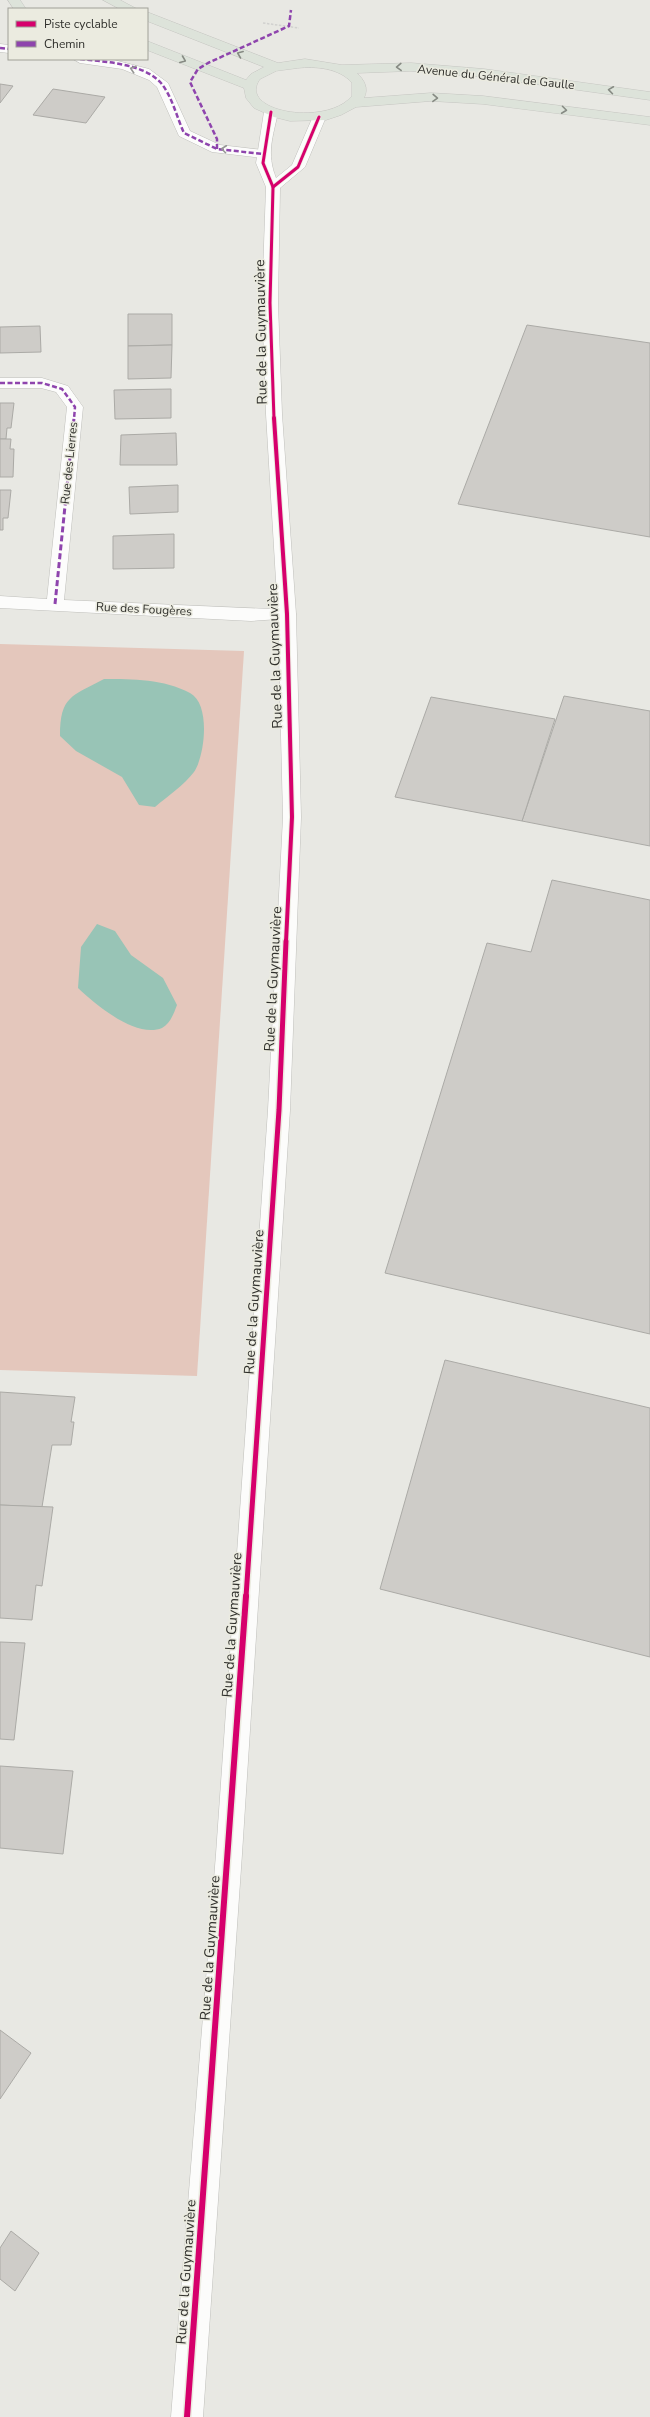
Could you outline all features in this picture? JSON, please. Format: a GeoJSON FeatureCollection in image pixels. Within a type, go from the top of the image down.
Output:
{"type":"FeatureCollection","features":[{"type":"Feature","properties":{"kind":"main road"},"geometry":{"type":"LineString","coordinates":[[97,8],[105,0]]}},
{"type":"Feature","properties":{"kind":"main road"},"geometry":{"type":"LineString","coordinates":[[109,0],[129,8]]}},
{"type":"Feature","properties":{"kind":"main road"},"geometry":{"type":"LineString","coordinates":[[148,16],[276,67]]}},
{"type":"Feature","properties":{"kind":"main road"},"geometry":{"type":"LineString","coordinates":[[148,45],[250,86]]}},
{"type":"Feature","properties":{"kind":"main road"},"geometry":{"type":"LineString","coordinates":[[305,63],[325,64],[342,69],[358,82],[360,89],[359,96],[354,103],[340,111],[319,117],[294,117],[271,112],[258,105],[250,96],[250,86],[256,78],[276,67],[305,63]]}},
{"type":"Feature","properties":{"kind":"main road","name":"Avenue du Général de Gaulle"},"geometry":{"type":"LineString","coordinates":[[342,69],[411,67],[484,73],[650,96]]}},
{"type":"Feature","properties":{"kind":"main road","name":"Avenue du Général de Gaulle"},"geometry":{"type":"LineString","coordinates":[[354,103],[431,97],[483,100],[650,121]]}},
{"type":"Feature","properties":{"kind":"street"},"geometry":{"type":"LineString","coordinates":[[87,60],[120,65],[147,74],[161,84],[184,133],[217,149],[262,154]]}},
{"type":"Feature","properties":{"kind":"street"},"geometry":{"type":"LineString","coordinates":[[271,112],[262,154],[263,163],[273,187],[298,167],[319,117]]}},
{"type":"Feature","properties":{"kind":"street","name":"Rue de la Guymauvière"},"geometry":{"type":"LineString","coordinates":[[187,2417],[229,1854],[279,1110],[292,817],[287,614],[274,414],[270,303],[273,187]]}},
{"type":"Feature","properties":{"kind":"street","name":"Rue des Lierres"},"geometry":{"type":"LineString","coordinates":[[0,382],[42,383],[62,389],[75,407],[55,604]]}},
{"type":"Feature","properties":{"kind":"street","name":"Rue des Fougères"},"geometry":{"type":"LineString","coordinates":[[0,602],[251,615],[287,614]]}},
{"type":"Feature","properties":{"kind":"shaded area"},"geometry":{"type":"Polygon","coordinates":[[[0,644],[244,651],[197,1376],[0,1370],[0,644]]]}},
{"type":"Feature","properties":{"kind":"shaded area"},"geometry":{"type":"Polygon","coordinates":[[[104,679],[159,682],[170,685],[190,693],[197,699],[201,708],[204,731],[198,764],[194,772],[186,781],[155,807],[139,805],[122,777],[76,751],[60,736],[62,713],[65,705],[76,694],[104,679]]]}},
{"type":"Feature","properties":{"kind":"shaded area"},"geometry":{"type":"Polygon","coordinates":[[[97,924],[115,931],[131,955],[163,978],[177,1005],[171,1018],[162,1028],[152,1030],[140,1029],[128,1024],[105,1011],[78,988],[81,947],[97,924]]]}},
{"type":"Feature","properties":{"kind":"building"},"geometry":{"type":"Polygon","coordinates":[[[0,84],[13,86],[0,103],[0,84]]]}},
{"type":"Feature","properties":{"kind":"building"},"geometry":{"type":"Polygon","coordinates":[[[53,89],[105,97],[86,123],[33,115],[53,89]]]}},
{"type":"Feature","properties":{"kind":"building"},"geometry":{"type":"Polygon","coordinates":[[[128,314],[172,314],[172,345],[128,346],[128,314]]]}},
{"type":"Feature","properties":{"kind":"building"},"geometry":{"type":"Polygon","coordinates":[[[527,325],[650,343],[650,537],[458,504],[527,325]]]}},
{"type":"Feature","properties":{"kind":"building"},"geometry":{"type":"Polygon","coordinates":[[[40,326],[41,352],[0,353],[0,327],[40,326]]]}},
{"type":"Feature","properties":{"kind":"building"},"geometry":{"type":"Polygon","coordinates":[[[172,345],[171,378],[128,379],[128,346],[172,345]]]}},
{"type":"Feature","properties":{"kind":"building"},"geometry":{"type":"Polygon","coordinates":[[[171,389],[171,418],[115,419],[114,390],[171,389]]]}},
{"type":"Feature","properties":{"kind":"building"},"geometry":{"type":"Polygon","coordinates":[[[0,403],[14,403],[11,428],[7,428],[6,439],[0,439],[0,403]]]}},
{"type":"Feature","properties":{"kind":"building"},"geometry":{"type":"Polygon","coordinates":[[[176,433],[177,465],[120,465],[121,435],[176,433]]]}},
{"type":"Feature","properties":{"kind":"building"},"geometry":{"type":"Polygon","coordinates":[[[0,439],[11,439],[10,449],[14,449],[13,477],[0,477],[0,439]]]}},
{"type":"Feature","properties":{"kind":"building"},"geometry":{"type":"Polygon","coordinates":[[[178,485],[178,512],[130,514],[129,487],[178,485]]]}},
{"type":"Feature","properties":{"kind":"building"},"geometry":{"type":"Polygon","coordinates":[[[0,490],[11,490],[8,518],[3,518],[3,530],[0,530],[0,490]]]}},
{"type":"Feature","properties":{"kind":"building"},"geometry":{"type":"Polygon","coordinates":[[[174,534],[174,568],[113,569],[113,536],[174,534]]]}},
{"type":"Feature","properties":{"kind":"building"},"geometry":{"type":"Polygon","coordinates":[[[564,696],[650,711],[650,846],[522,821],[564,696]]]}},
{"type":"Feature","properties":{"kind":"building"},"geometry":{"type":"Polygon","coordinates":[[[431,697],[555,719],[522,821],[395,797],[431,697]]]}},
{"type":"Feature","properties":{"kind":"building"},"geometry":{"type":"Polygon","coordinates":[[[552,880],[650,900],[650,1334],[385,1273],[487,943],[531,952],[552,880]]]}},
{"type":"Feature","properties":{"kind":"building"},"geometry":{"type":"Polygon","coordinates":[[[445,1360],[650,1408],[650,1657],[380,1589],[445,1360]]]}},
{"type":"Feature","properties":{"kind":"building"},"geometry":{"type":"Polygon","coordinates":[[[0,1392],[75,1397],[71,1422],[74,1422],[71,1445],[52,1445],[42,1507],[0,1505],[0,1392]]]}},
{"type":"Feature","properties":{"kind":"building"},"geometry":{"type":"Polygon","coordinates":[[[0,1505],[53,1507],[42,1586],[36,1585],[32,1620],[0,1618],[0,1505]]]}},
{"type":"Feature","properties":{"kind":"building"},"geometry":{"type":"Polygon","coordinates":[[[0,1642],[25,1643],[14,1740],[0,1739],[0,1642]]]}},
{"type":"Feature","properties":{"kind":"building"},"geometry":{"type":"Polygon","coordinates":[[[0,1766],[73,1771],[63,1854],[0,1848],[0,1766]]]}},
{"type":"Feature","properties":{"kind":"building"},"geometry":{"type":"Polygon","coordinates":[[[0,2030],[31,2053],[0,2099],[0,2030]]]}},
{"type":"Feature","properties":{"kind":"building"},"geometry":{"type":"Polygon","coordinates":[[[11,2231],[39,2253],[15,2291],[0,2279],[0,2248],[11,2231]]]}},
{"type":"Feature","properties":{"kind":"marked path"},"geometry":{"type":"LineString","coordinates":[[217,149],[217,139],[190,82],[198,69],[208,63],[289,26],[291,10]]}},
{"type":"Feature","properties":{"kind":"marked path"},"geometry":{"type":"LineString","coordinates":[[0,48],[8,49]]}},
{"type":"Feature","properties":{"kind":"marked path"},"geometry":{"type":"LineString","coordinates":[[88,60],[123,65],[154,77],[164,87],[184,133],[217,149],[263,154]]}},
{"type":"Feature","properties":{"kind":"marked path"},"geometry":{"type":"LineString","coordinates":[[0,383],[42,383],[62,389],[75,407],[55,604]]}},
{"type":"Feature","properties":{"kind":"cycle path"},"geometry":{"type":"LineString","coordinates":[[187,2417],[229,1854],[279,1110],[292,817],[287,614],[274,414],[270,303],[273,187],[263,163],[263,154],[271,112]]}},
{"type":"Feature","properties":{"kind":"cycle path"},"geometry":{"type":"LineString","coordinates":[[273,187],[298,167],[319,117]]}}]}
